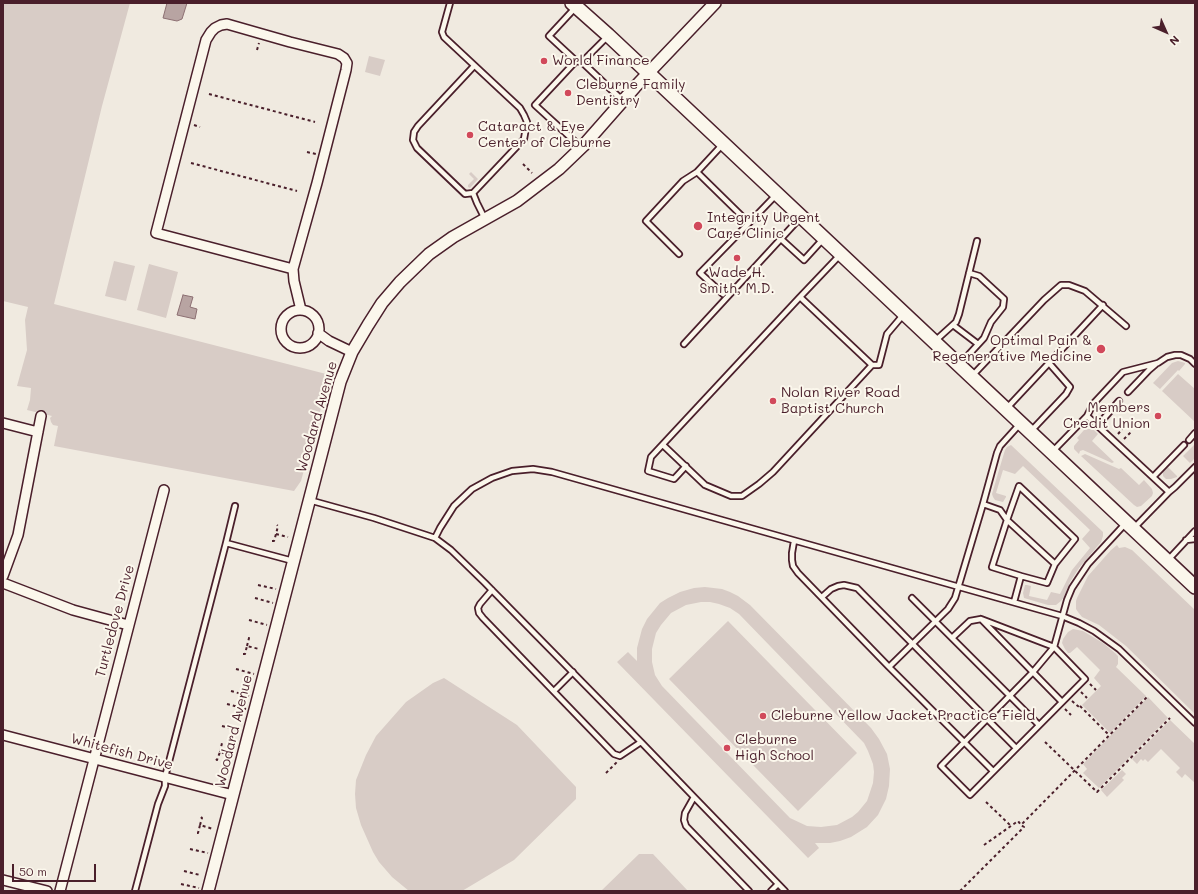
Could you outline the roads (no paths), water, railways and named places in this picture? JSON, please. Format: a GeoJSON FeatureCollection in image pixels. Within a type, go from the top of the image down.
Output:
{"type":"FeatureCollection","features":[{"type":"Feature","properties":{"kind":"main road"},"geometry":{"type":"LineString","coordinates":[[574,5],[608,35],[1195,587]]}},
{"type":"Feature","properties":{"kind":"street","name":"Woodard Avenue"},"geometry":{"type":"LineString","coordinates":[[208,891],[340,382],[352,352],[382,303],[419,262],[443,243],[517,201],[559,169],[715,3]]}},
{"type":"Feature","properties":{"kind":"street"},"geometry":{"type":"LineString","coordinates":[[293,269],[156,233],[206,40],[211,32],[221,25],[227,24],[338,54],[344,58],[346,63],[346,70],[317,183],[293,269],[294,281],[301,310]]}},
{"type":"Feature","properties":{"kind":"street"},"geometry":{"type":"LineString","coordinates":[[301,310],[312,314],[315,318],[318,323],[318,333],[315,340],[310,345],[297,347],[290,345],[285,340],[282,334],[282,327],[288,314],[301,310]]}},
{"type":"Feature","properties":{"kind":"street"},"geometry":{"type":"LineString","coordinates":[[318,333],[329,341],[352,352]]}},
{"type":"Feature","properties":{"kind":"street"},"geometry":{"type":"LineString","coordinates":[[3,576],[18,535],[41,416]]}},
{"type":"Feature","properties":{"kind":"street"},"geometry":{"type":"LineString","coordinates":[[3,423],[38,432]]}},
{"type":"Feature","properties":{"kind":"street","name":"Turtledove Drive"},"geometry":{"type":"LineString","coordinates":[[60,891],[164,490]]}},
{"type":"Feature","properties":{"kind":"street"},"geometry":{"type":"LineString","coordinates":[[3,583],[73,610],[128,625]]}},
{"type":"Feature","properties":{"kind":"street","name":"Whitefish Drive"},"geometry":{"type":"LineString","coordinates":[[3,735],[233,795]]}},
{"type":"Feature","properties":{"kind":"street"},"geometry":{"type":"LineString","coordinates":[[3,880],[47,891]]}},
{"type":"Feature","properties":{"kind":"lane"},"geometry":{"type":"LineString","coordinates":[[450,3],[443,28],[443,35],[520,108],[527,122],[524,139],[473,193],[465,194],[417,148],[414,140],[414,132],[474,66]]}},
{"type":"Feature","properties":{"kind":"lane"},"geometry":{"type":"LineString","coordinates":[[574,5],[549,36],[576,61],[582,62],[623,101]]}},
{"type":"Feature","properties":{"kind":"lane"},"geometry":{"type":"LineString","coordinates":[[582,62],[608,35]]}},
{"type":"Feature","properties":{"kind":"lane"},"geometry":{"type":"LineString","coordinates":[[576,61],[535,104],[581,147]]}},
{"type":"Feature","properties":{"kind":"lane"},"geometry":{"type":"LineString","coordinates":[[679,254],[646,221],[683,181],[697,172],[723,144]]}},
{"type":"Feature","properties":{"kind":"lane"},"geometry":{"type":"LineString","coordinates":[[697,172],[749,222]]}},
{"type":"Feature","properties":{"kind":"lane"},"geometry":{"type":"LineString","coordinates":[[473,193],[485,219]]}},
{"type":"Feature","properties":{"kind":"lane"},"geometry":{"type":"LineString","coordinates":[[723,294],[700,273],[777,194]]}},
{"type":"Feature","properties":{"kind":"lane"},"geometry":{"type":"LineString","coordinates":[[684,344],[801,217]]}},
{"type":"Feature","properties":{"kind":"lane"},"geometry":{"type":"LineString","coordinates":[[781,239],[804,260],[824,238]]}},
{"type":"Feature","properties":{"kind":"lane"},"geometry":{"type":"LineString","coordinates":[[934,343],[956,322],[977,241]]}},
{"type":"Feature","properties":{"kind":"lane"},"geometry":{"type":"LineString","coordinates":[[686,466],[674,478],[648,471],[651,457],[841,255]]}},
{"type":"Feature","properties":{"kind":"lane"},"geometry":{"type":"LineString","coordinates":[[958,365],[984,338],[991,322],[1003,307],[1004,299],[979,276],[969,273]]}},
{"type":"Feature","properties":{"kind":"lane"},"geometry":{"type":"LineString","coordinates":[[971,377],[1044,300],[1061,285],[1069,285],[1085,291],[1126,326]]}},
{"type":"Feature","properties":{"kind":"lane"},"geometry":{"type":"LineString","coordinates":[[800,298],[872,365],[879,366],[887,334],[904,314]]}},
{"type":"Feature","properties":{"kind":"lane"},"geometry":{"type":"LineString","coordinates":[[1006,410],[1103,305]]}},
{"type":"Feature","properties":{"kind":"lane"},"geometry":{"type":"LineString","coordinates":[[953,325],[978,344]]}},
{"type":"Feature","properties":{"kind":"lane"},"geometry":{"type":"LineString","coordinates":[[1128,392],[1149,370],[1167,357],[1182,355],[1190,359],[1195,364]]}},
{"type":"Feature","properties":{"kind":"lane"},"geometry":{"type":"LineString","coordinates":[[889,667],[948,609],[955,598],[1000,446],[1025,428],[1066,394],[1070,387],[1049,363]]}},
{"type":"Feature","properties":{"kind":"lane"},"geometry":{"type":"LineString","coordinates":[[1051,453],[1087,416],[1093,404],[1123,372],[1158,363]]}},
{"type":"Feature","properties":{"kind":"lane"},"geometry":{"type":"LineString","coordinates":[[663,445],[705,485],[731,496],[742,496],[773,472],[872,365]]}},
{"type":"Feature","properties":{"kind":"lane"},"geometry":{"type":"LineString","coordinates":[[1098,425],[1119,401]]}},
{"type":"Feature","properties":{"kind":"lane"},"geometry":{"type":"LineString","coordinates":[[1087,416],[1119,444],[1169,492]]}},
{"type":"Feature","properties":{"kind":"lane"},"geometry":{"type":"LineString","coordinates":[[1188,440],[1195,433]]}},
{"type":"Feature","properties":{"kind":"lane"},"geometry":{"type":"LineString","coordinates":[[1154,477],[1184,445]]}},
{"type":"Feature","properties":{"kind":"lane"},"geometry":{"type":"LineString","coordinates":[[952,638],[970,621],[981,619],[1054,647],[1085,679],[970,795],[941,766],[1033,672],[1054,647],[1067,600],[1072,588],[1088,564],[1175,487],[1195,466]]}},
{"type":"Feature","properties":{"kind":"lane"},"geometry":{"type":"LineString","coordinates":[[435,538],[454,506],[472,489],[492,478],[512,471],[533,469],[559,474],[959,586],[1062,616],[1080,623],[1119,649],[1195,723]]}},
{"type":"Feature","properties":{"kind":"lane"},"geometry":{"type":"LineString","coordinates":[[1019,486],[1075,539],[1055,564],[1047,583],[992,568],[1019,486]]}},
{"type":"Feature","properties":{"kind":"lane"},"geometry":{"type":"LineString","coordinates":[[309,500],[374,518],[435,538],[459,557],[573,672],[785,891]]}},
{"type":"Feature","properties":{"kind":"lane"},"geometry":{"type":"LineString","coordinates":[[983,504],[1000,510],[1007,520],[1055,564]]}},
{"type":"Feature","properties":{"kind":"lane"},"geometry":{"type":"LineString","coordinates":[[136,891],[158,804],[165,786],[165,777],[235,506]]}},
{"type":"Feature","properties":{"kind":"lane"},"geometry":{"type":"LineString","coordinates":[[1167,562],[1195,531]]}},
{"type":"Feature","properties":{"kind":"lane"},"geometry":{"type":"LineString","coordinates":[[1186,540],[1195,539]]}},
{"type":"Feature","properties":{"kind":"lane"},"geometry":{"type":"LineString","coordinates":[[794,541],[792,553],[793,566],[804,580],[993,771]]}},
{"type":"Feature","properties":{"kind":"lane"},"geometry":{"type":"LineString","coordinates":[[226,543],[293,561]]}},
{"type":"Feature","properties":{"kind":"lane"},"geometry":{"type":"LineString","coordinates":[[1014,602],[1021,576]]}},
{"type":"Feature","properties":{"kind":"lane"},"geometry":{"type":"LineString","coordinates":[[822,597],[831,589],[838,586],[844,585],[857,588],[1016,748]]}},
{"type":"Feature","properties":{"kind":"lane"},"geometry":{"type":"LineString","coordinates":[[492,590],[478,608],[482,618],[614,754],[620,756],[641,742]]}},
{"type":"Feature","properties":{"kind":"lane"},"geometry":{"type":"LineString","coordinates":[[912,598],[1039,725]]}},
{"type":"Feature","properties":{"kind":"lane"},"geometry":{"type":"LineString","coordinates":[[981,619],[1062,702]]}},
{"type":"Feature","properties":{"kind":"lane"},"geometry":{"type":"LineString","coordinates":[[554,691],[573,672]]}},
{"type":"Feature","properties":{"kind":"lane"},"geometry":{"type":"LineString","coordinates":[[694,797],[684,813],[686,826],[749,891]]}},
{"type":"Feature","properties":{"kind":"lane"},"geometry":{"type":"LineString","coordinates":[[770,891],[778,884]]}},
{"type":"Feature","properties":{"kind":"place","name":"World Finance"},"geometry":{"type":"Point","coordinates":[544,61]}},
{"type":"Feature","properties":{"kind":"place","name":"Cleburne Family Dentistry"},"geometry":{"type":"Point","coordinates":[568,93]}},
{"type":"Feature","properties":{"kind":"place","name":"Cataract & Eye Center of Cleburne"},"geometry":{"type":"Point","coordinates":[470,135]}},
{"type":"Feature","properties":{"kind":"place","name":"Integrity Urgent Care Clinic"},"geometry":{"type":"Point","coordinates":[698,226]}},
{"type":"Feature","properties":{"kind":"place","name":"Wade H. Smith, M.D."},"geometry":{"type":"Point","coordinates":[737,258]}},
{"type":"Feature","properties":{"kind":"place","name":"Optimal Pain & Regenerative Medicine"},"geometry":{"type":"Point","coordinates":[1101,349]}},
{"type":"Feature","properties":{"kind":"place","name":"Nolan River Road Baptist Church"},"geometry":{"type":"Point","coordinates":[773,401]}},
{"type":"Feature","properties":{"kind":"place","name":"Members Credit Union"},"geometry":{"type":"Point","coordinates":[1158,416]}},
{"type":"Feature","properties":{"kind":"place","name":"Cleburne Yellow Jacket Practice Field"},"geometry":{"type":"Point","coordinates":[763,716]}},
{"type":"Feature","properties":{"kind":"place","name":"Cleburne High School"},"geometry":{"type":"Point","coordinates":[727,748]}}]}
